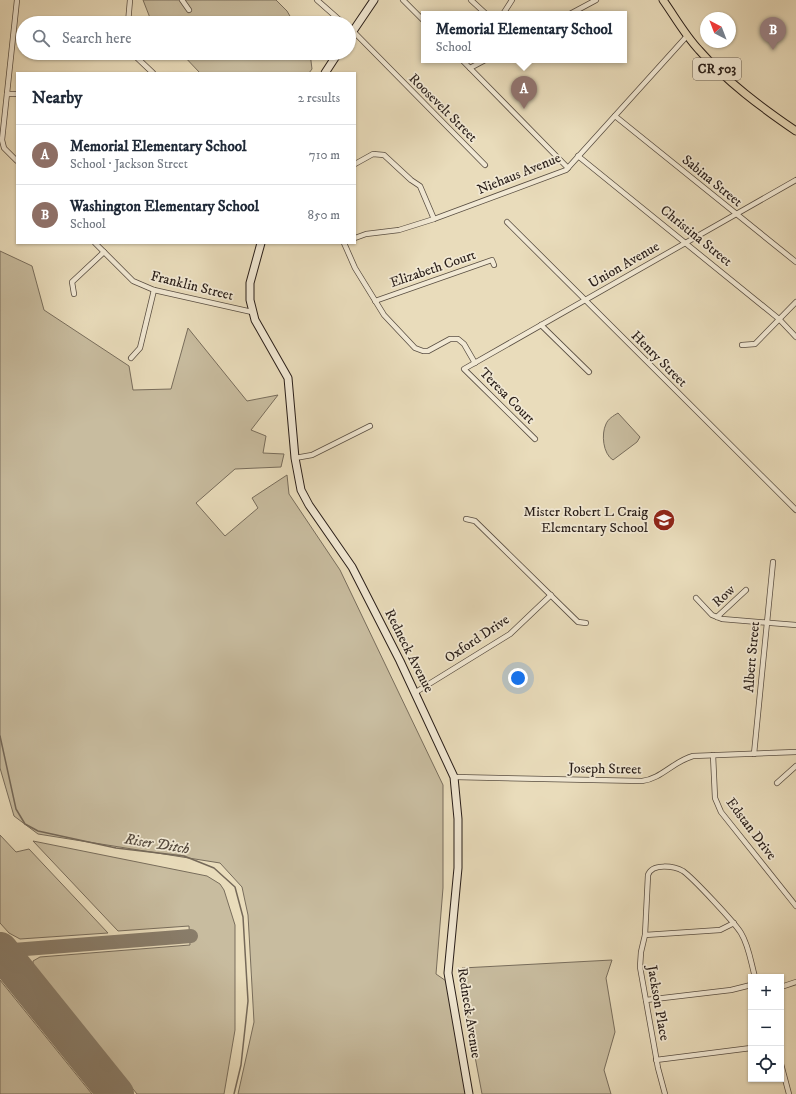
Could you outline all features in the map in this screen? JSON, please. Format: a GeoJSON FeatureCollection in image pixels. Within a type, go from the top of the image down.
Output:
{"type":"FeatureCollection","features":[{"type":"Feature","properties":{"kind":"main road","name":"CR 503"},"geometry":{"type":"LineString","coordinates":[[663,0],[687,36],[711,63],[748,97],[796,131]]}},
{"type":"Feature","properties":{"kind":"street"},"geometry":{"type":"LineString","coordinates":[[16,160],[2,144],[17,0]]}},
{"type":"Feature","properties":{"kind":"street"},"geometry":{"type":"LineString","coordinates":[[129,16],[130,0]]}},
{"type":"Feature","properties":{"kind":"street"},"geometry":{"type":"LineString","coordinates":[[182,0],[189,10]]}},
{"type":"Feature","properties":{"kind":"street"},"geometry":{"type":"LineString","coordinates":[[317,0],[335,16]]}},
{"type":"Feature","properties":{"kind":"street"},"geometry":{"type":"LineString","coordinates":[[356,23],[374,0]]}},
{"type":"Feature","properties":{"kind":"street"},"geometry":{"type":"LineString","coordinates":[[403,0],[421,18]]}},
{"type":"Feature","properties":{"kind":"street"},"geometry":{"type":"LineString","coordinates":[[471,0],[483,11]]}},
{"type":"Feature","properties":{"kind":"street"},"geometry":{"type":"LineString","coordinates":[[505,11],[512,0]]}},
{"type":"Feature","properties":{"kind":"street"},"geometry":{"type":"LineString","coordinates":[[576,11],[596,0]]}},
{"type":"Feature","properties":{"kind":"street","name":"Roosevelt Street"},"geometry":{"type":"LineString","coordinates":[[356,34],[414,95],[485,165]]}},
{"type":"Feature","properties":{"kind":"street","name":"Niehaus Avenue"},"geometry":{"type":"LineString","coordinates":[[356,238],[366,234],[399,230],[434,219],[510,192],[568,168],[687,36]]}},
{"type":"Feature","properties":{"kind":"street"},"geometry":{"type":"LineString","coordinates":[[139,60],[152,72]]}},
{"type":"Feature","properties":{"kind":"street"},"geometry":{"type":"LineString","coordinates":[[326,72],[333,60]]}},
{"type":"Feature","properties":{"kind":"street"},"geometry":{"type":"LineString","coordinates":[[465,63],[568,168]]}},
{"type":"Feature","properties":{"kind":"street"},"geometry":{"type":"LineString","coordinates":[[470,68],[479,63]]}},
{"type":"Feature","properties":{"kind":"street"},"geometry":{"type":"LineString","coordinates":[[7,94],[16,94]]}},
{"type":"Feature","properties":{"kind":"street","name":"Sabina Street"},"geometry":{"type":"LineString","coordinates":[[615,116],[735,215],[796,262]]}},
{"type":"Feature","properties":{"kind":"street"},"geometry":{"type":"LineString","coordinates":[[356,163],[373,154],[384,155],[411,180],[420,186],[434,219]]}},
{"type":"Feature","properties":{"kind":"street","name":"Christina Street"},"geometry":{"type":"LineString","coordinates":[[578,156],[686,242],[779,319],[796,337]]}},
{"type":"Feature","properties":{"kind":"street","name":"Union Avenue"},"geometry":{"type":"LineString","coordinates":[[464,369],[796,180]]}},
{"type":"Feature","properties":{"kind":"street","name":"Henry Street"},"geometry":{"type":"LineString","coordinates":[[507,222],[586,299],[658,374],[796,510]]}},
{"type":"Feature","properties":{"kind":"street","name":"Franklin Street"},"geometry":{"type":"LineString","coordinates":[[96,244],[133,281],[154,290],[252,312]]}},
{"type":"Feature","properties":{"kind":"street","name":"Redneck Avenue"},"geometry":{"type":"LineString","coordinates":[[260,244],[250,283],[252,312],[288,378],[295,458],[299,483],[304,498],[352,567],[416,692],[454,777],[458,819],[458,868],[448,973],[469,1094]]}},
{"type":"Feature","properties":{"kind":"street"},"geometry":{"type":"LineString","coordinates":[[345,244],[356,268],[384,315],[415,348],[428,351],[450,339],[458,339],[464,344],[475,363]]}},
{"type":"Feature","properties":{"kind":"street"},"geometry":{"type":"LineString","coordinates":[[74,294],[72,282],[104,252]]}},
{"type":"Feature","properties":{"kind":"street","name":"Elizabeth Court"},"geometry":{"type":"LineString","coordinates":[[375,301],[492,260],[494,265]]}},
{"type":"Feature","properties":{"kind":"street"},"geometry":{"type":"LineString","coordinates":[[130,358],[140,348],[154,290]]}},
{"type":"Feature","properties":{"kind":"street"},"geometry":{"type":"LineString","coordinates":[[742,345],[755,344],[796,302]]}},
{"type":"Feature","properties":{"kind":"street"},"geometry":{"type":"LineString","coordinates":[[541,325],[589,372]]}},
{"type":"Feature","properties":{"kind":"street","name":"Teresa Court"},"geometry":{"type":"LineString","coordinates":[[464,369],[535,438]]}},
{"type":"Feature","properties":{"kind":"street"},"geometry":{"type":"LineString","coordinates":[[295,458],[312,455],[370,426]]}},
{"type":"Feature","properties":{"kind":"street"},"geometry":{"type":"LineString","coordinates":[[466,519],[475,521],[578,622],[586,622]]}},
{"type":"Feature","properties":{"kind":"street","name":"Albert Street"},"geometry":{"type":"LineString","coordinates":[[754,754],[772,562]]}},
{"type":"Feature","properties":{"kind":"street","name":"Row"},"geometry":{"type":"LineString","coordinates":[[717,617],[746,590]]}},
{"type":"Feature","properties":{"kind":"street","name":"Oxford Drive"},"geometry":{"type":"LineString","coordinates":[[416,692],[510,634],[551,595]]}},
{"type":"Feature","properties":{"kind":"street"},"geometry":{"type":"LineString","coordinates":[[696,598],[717,617],[726,620],[796,626]]}},
{"type":"Feature","properties":{"kind":"street","name":"Joseph Street"},"geometry":{"type":"LineString","coordinates":[[454,777],[642,781],[654,778],[685,758],[713,755],[796,752]]}},
{"type":"Feature","properties":{"kind":"street","name":"Edstan Drive"},"geometry":{"type":"LineString","coordinates":[[713,755],[714,791],[721,812],[796,906]]}},
{"type":"Feature","properties":{"kind":"street"},"geometry":{"type":"LineString","coordinates":[[777,783],[796,766]]}},
{"type":"Feature","properties":{"kind":"street","name":"Jackson Place"},"geometry":{"type":"LineString","coordinates":[[664,1094],[656,1060],[640,959],[645,935],[648,875],[651,869],[655,867],[681,870],[734,924]]}},
{"type":"Feature","properties":{"kind":"street"},"geometry":{"type":"LineString","coordinates":[[645,935],[720,930],[734,924],[744,940],[754,974]]}},
{"type":"Feature","properties":{"kind":"street"},"geometry":{"type":"LineString","coordinates":[[784,986],[796,982]]}},
{"type":"Feature","properties":{"kind":"street"},"geometry":{"type":"LineString","coordinates":[[646,1000],[731,990],[748,986]]}},
{"type":"Feature","properties":{"kind":"street"},"geometry":{"type":"LineString","coordinates":[[656,1060],[748,1048]]}},
{"type":"Feature","properties":{"kind":"street"},"geometry":{"type":"LineString","coordinates":[[784,1075],[789,1094]]}},
{"type":"Feature","properties":{"kind":"shaded area"},"geometry":{"type":"Polygon","coordinates":[[[143,0],[276,0],[290,16],[149,16],[143,0]]]}},
{"type":"Feature","properties":{"kind":"shaded area"},"geometry":{"type":"Polygon","coordinates":[[[188,60],[311,60],[312,69],[310,72],[199,72],[188,60]]]}},
{"type":"Feature","properties":{"kind":"shaded area"},"geometry":{"type":"Polygon","coordinates":[[[0,251],[32,266],[44,310],[129,366],[133,390],[171,389],[188,328],[247,401],[278,395],[251,430],[266,436],[263,453],[284,454],[281,467],[235,469],[196,503],[225,536],[258,508],[252,498],[287,475],[289,494],[340,570],[443,785],[443,888],[436,974],[449,983],[472,1094],[238,1094],[254,1022],[248,915],[242,887],[220,863],[38,834],[14,816],[0,768],[0,251]]]}},
{"type":"Feature","properties":{"kind":"shaded area"},"geometry":{"type":"Polygon","coordinates":[[[618,413],[640,437],[637,442],[613,460],[605,449],[603,438],[604,428],[608,421],[618,413]]]}},
{"type":"Feature","properties":{"kind":"shaded area"},"geometry":{"type":"Polygon","coordinates":[[[0,835],[16,852],[29,849],[108,933],[20,939],[9,933],[0,923],[0,835]]]}},
{"type":"Feature","properties":{"kind":"shaded area"},"geometry":{"type":"Polygon","coordinates":[[[33,841],[207,876],[220,884],[224,890],[235,925],[235,1030],[224,1094],[137,1094],[33,964],[33,961],[40,957],[190,945],[189,926],[118,931],[33,841]]]}},
{"type":"Feature","properties":{"kind":"shaded area"},"geometry":{"type":"Polygon","coordinates":[[[612,960],[606,978],[615,1032],[604,1070],[611,1094],[482,1094],[461,982],[462,968],[612,960]]]}},
{"type":"Feature","properties":{"kind":"shaded area"},"geometry":{"type":"Polygon","coordinates":[[[0,980],[92,1094],[0,1094],[0,980]]]}},
{"type":"Feature","properties":{"kind":"waterway","name":"Riser Ditch"},"geometry":{"type":"LineString","coordinates":[[0,736],[16,809],[25,824],[38,831],[116,848],[184,856],[214,868],[235,887],[243,917],[248,1001],[241,1065],[234,1094]]}},
{"type":"Feature","properties":{"kind":"taxiway"},"geometry":{"type":"LineString","coordinates":[[0,951],[191,936]]}},
{"type":"Feature","properties":{"kind":"taxiway"},"geometry":{"type":"LineString","coordinates":[[0,957],[15,969]]}},
{"type":"Feature","properties":{"kind":"taxiway"},"geometry":{"type":"LineString","coordinates":[[108,1085],[114,1094]]}},
{"type":"Feature","properties":{"kind":"runway"},"geometry":{"type":"LineString","coordinates":[[0,950],[116,1094]]}},
{"type":"Feature","properties":{"kind":"place","name":"Washington Elementary School"},"geometry":{"type":"Point","coordinates":[773,50]}},
{"type":"Feature","properties":{"kind":"place","name":"Memorial Elementary School"},"geometry":{"type":"Point","coordinates":[524,109]}},
{"type":"Feature","properties":{"kind":"place","name":"Mister Robert L Craig Elementary School"},"geometry":{"type":"Point","coordinates":[664,520]}}]}
